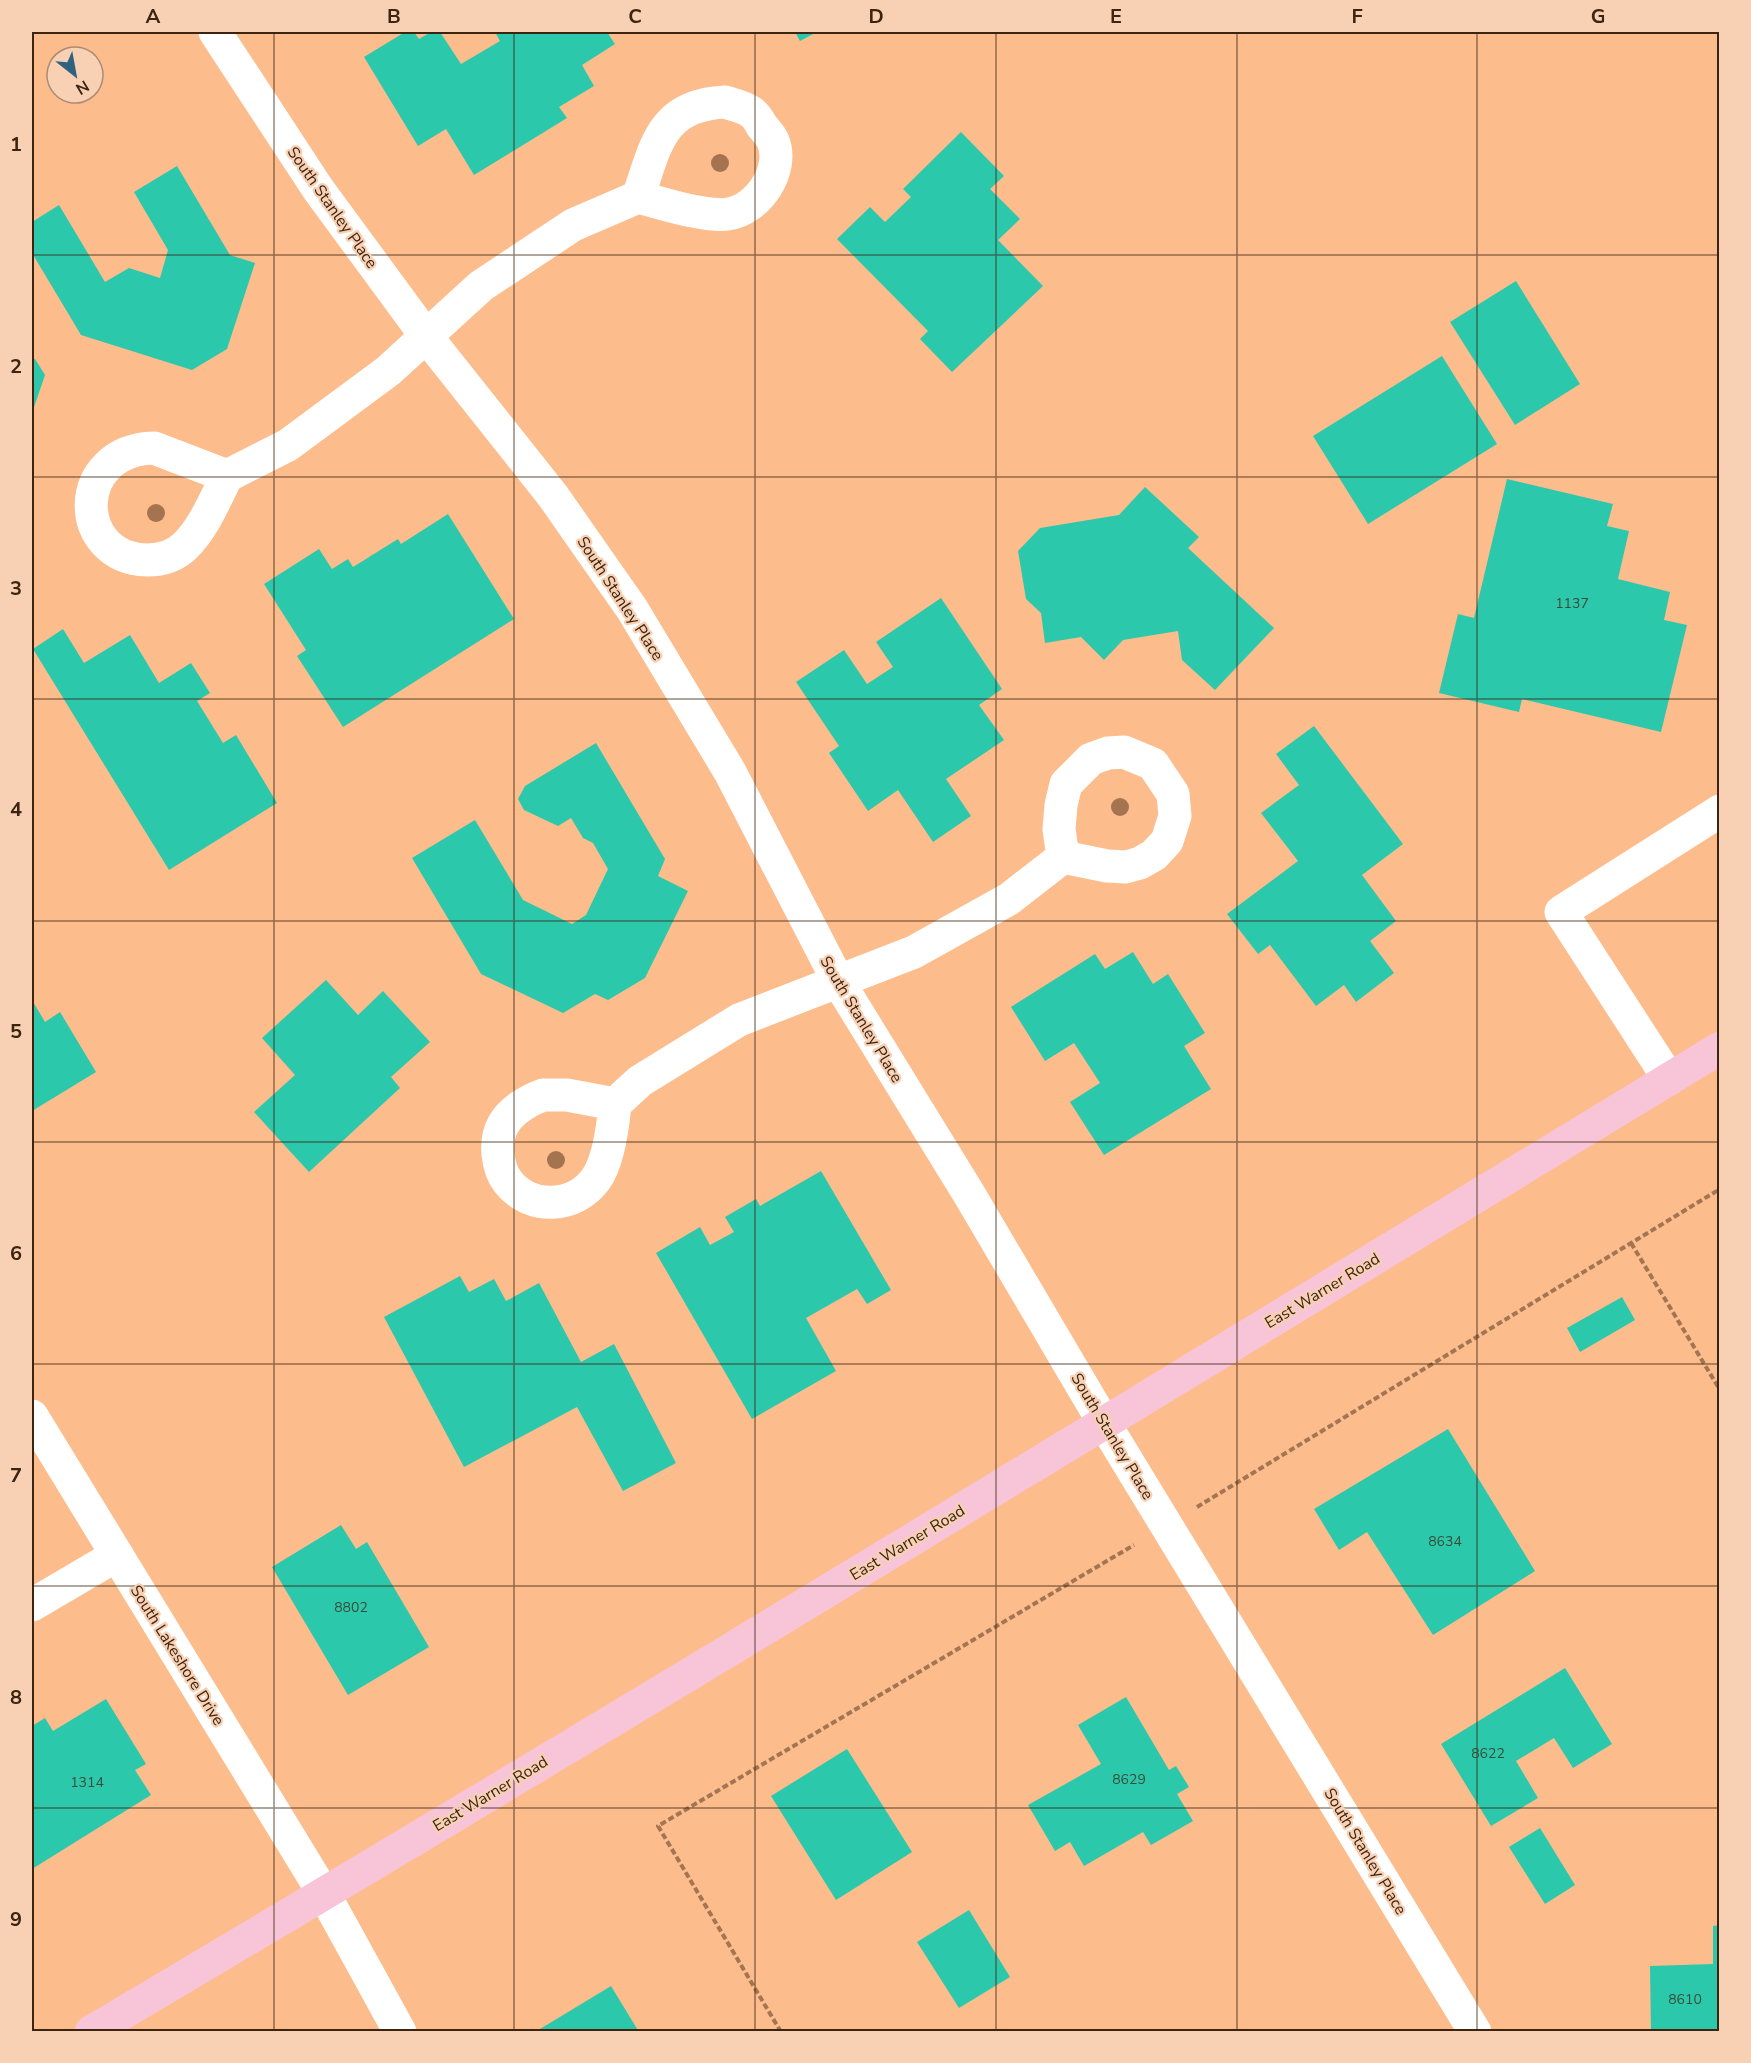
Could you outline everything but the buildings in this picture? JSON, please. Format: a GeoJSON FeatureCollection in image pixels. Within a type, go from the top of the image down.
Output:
{"type":"FeatureCollection","features":[{"type":"Feature","properties":{"kind":"main road","name":"East Warner Road"},"geometry":{"type":"LineString","coordinates":[[91,2031],[324,1894],[1719,1048]]}},
{"type":"Feature","properties":{"kind":"street","name":"South Stanley Place"},"geometry":{"type":"LineString","coordinates":[[215,32],[318,189],[426,336],[553,496],[632,609],[730,772],[838,981],[969,1194],[1104,1423],[1475,2031]]}},
{"type":"Feature","properties":{"kind":"street"},"geometry":{"type":"LineString","coordinates":[[227,476],[288,445],[388,371],[482,286],[573,225],[638,197]]}},
{"type":"Feature","properties":{"kind":"street"},"geometry":{"type":"LineString","coordinates":[[1669,1079],[1561,912],[1719,811]]}},
{"type":"Feature","properties":{"kind":"street"},"geometry":{"type":"LineString","coordinates":[[615,1104],[640,1081],[739,1020],[914,952],[1009,899],[1064,857]]}},
{"type":"Feature","properties":{"kind":"street","name":"South Lakeshore Drive"},"geometry":{"type":"LineString","coordinates":[[32,1416],[324,1894],[400,2031]]}},
{"type":"Feature","properties":{"kind":"street"},"geometry":{"type":"LineString","coordinates":[[32,1605],[117,1555]]}},
{"type":"Feature","properties":{"kind":"path"},"geometry":{"type":"LineString","coordinates":[[782,2031],[658,1826],[1167,1526],[1719,1189]]}},
{"type":"Feature","properties":{"kind":"path"},"geometry":{"type":"LineString","coordinates":[[1631,1243],[1719,1390]]}}]}
